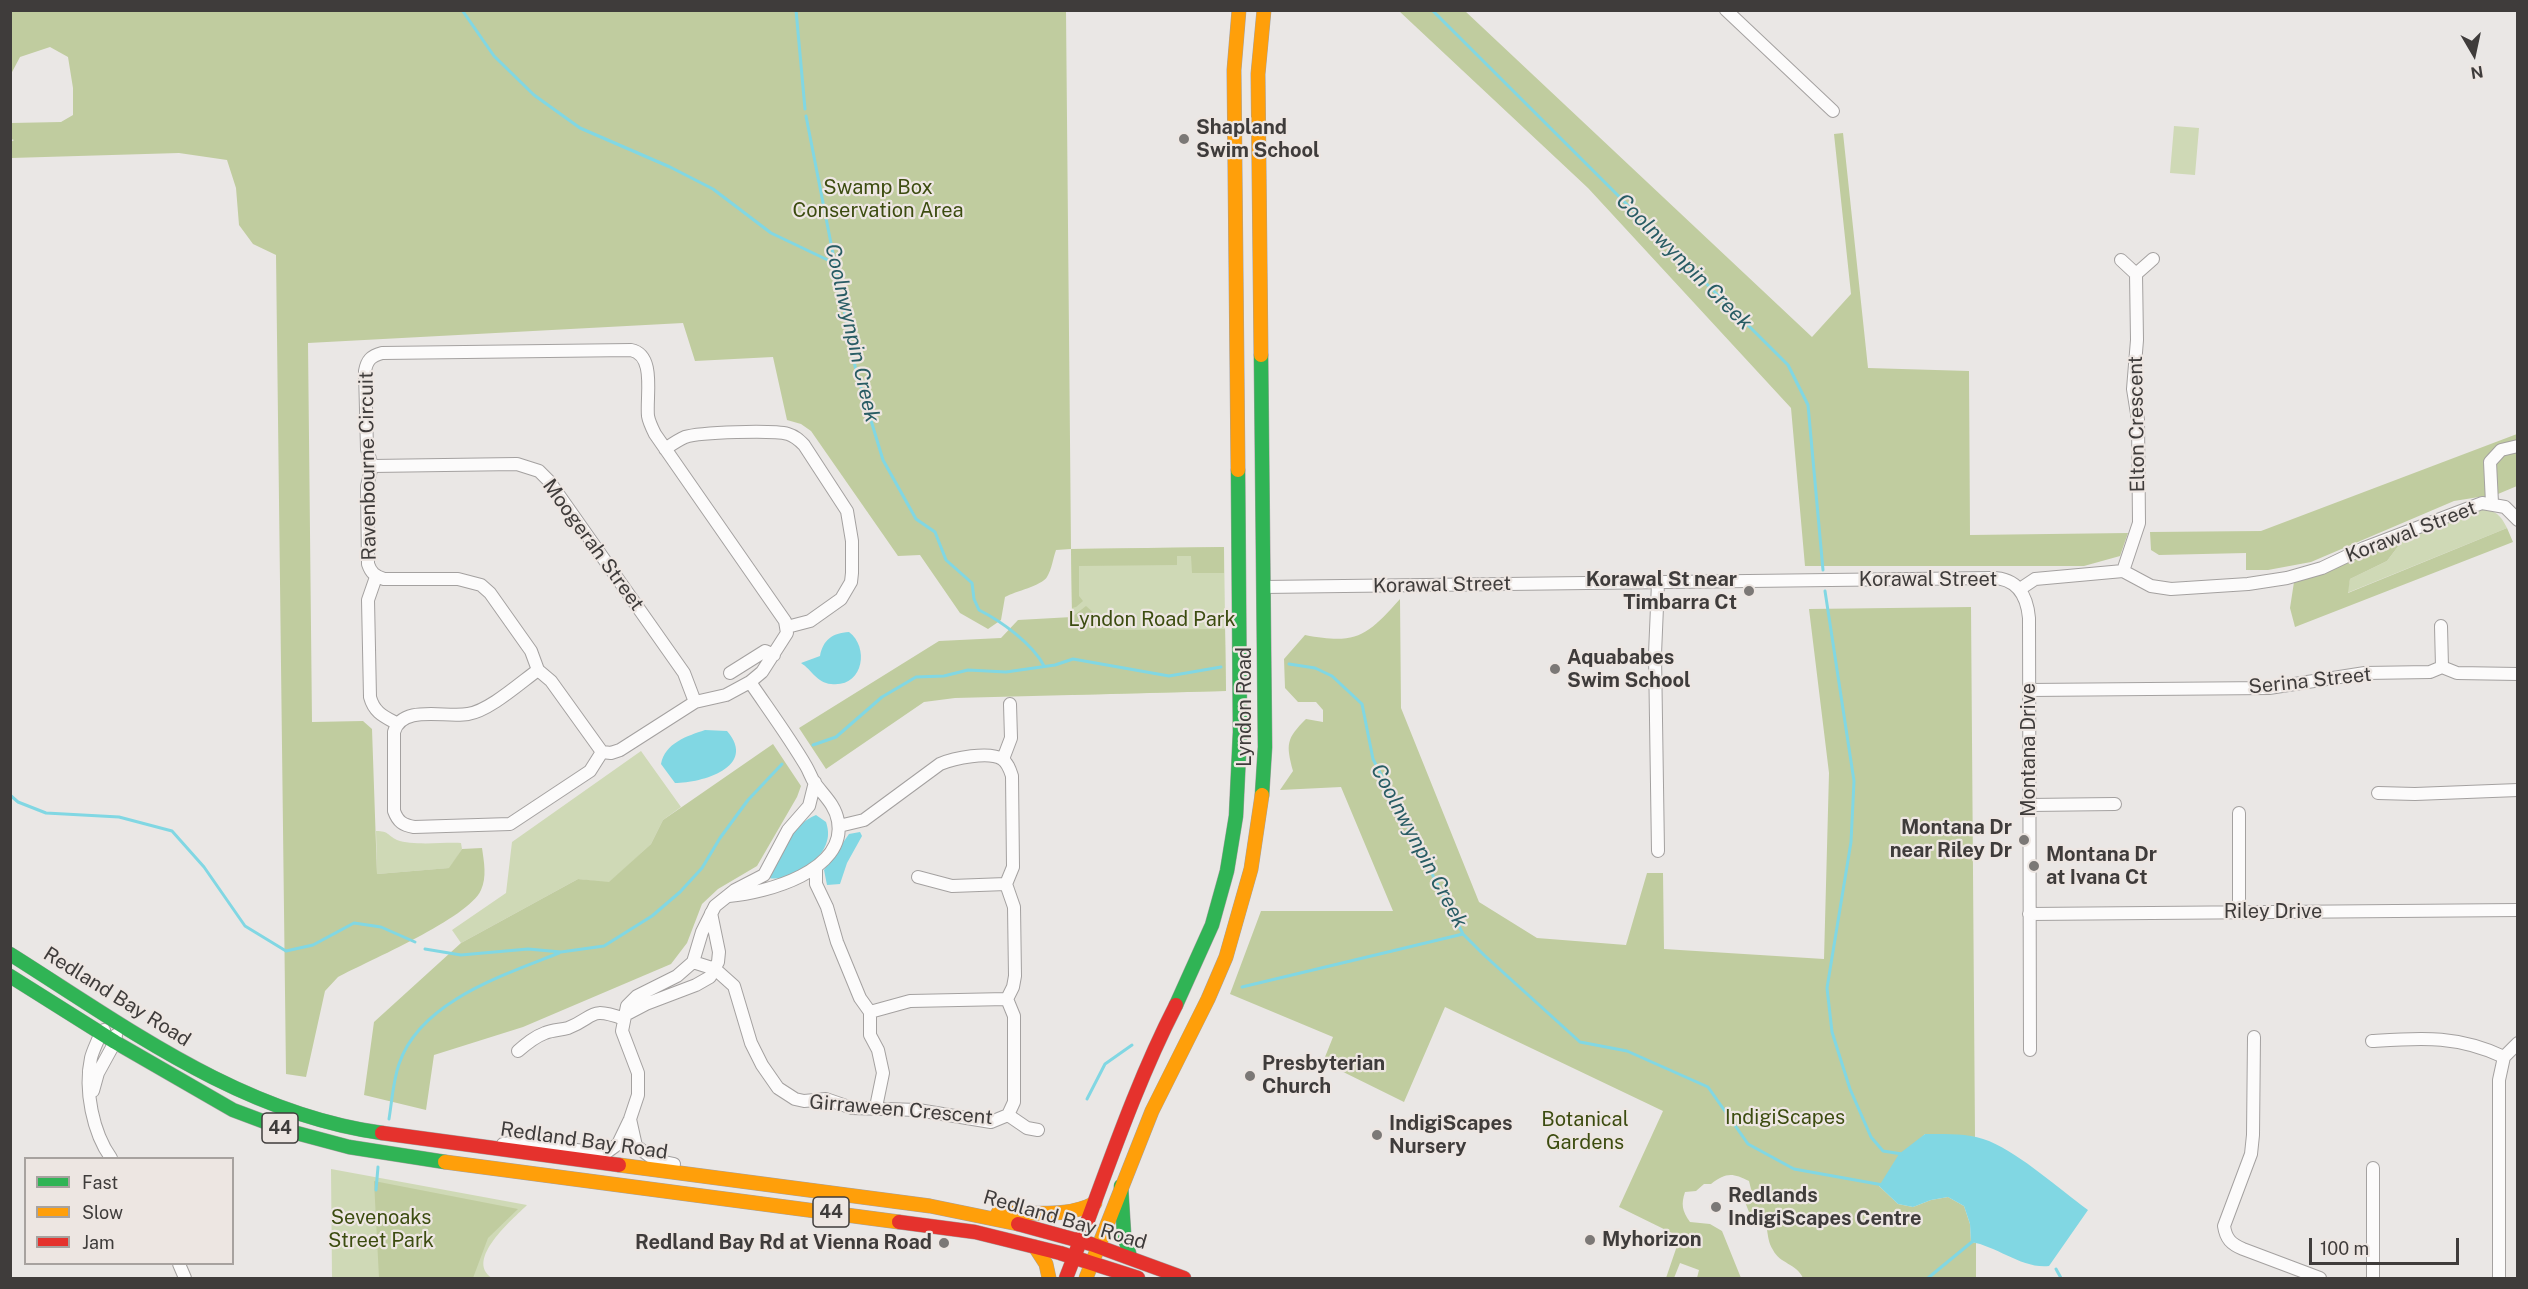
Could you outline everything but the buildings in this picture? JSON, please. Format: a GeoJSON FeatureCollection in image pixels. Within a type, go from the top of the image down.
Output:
{"type":"FeatureCollection","features":[{"type":"Feature","properties":{"kind":"main road","name":"Lyndon Road"},"geometry":{"type":"LineString","coordinates":[[1066,1278],[1140,1078],[1203,948],[1220,898],[1231,850],[1240,762],[1234,70],[1239,10]]}},
{"type":"Feature","properties":{"kind":"main road","name":"Lyndon Road"},"geometry":{"type":"LineString","coordinates":[[1086,1278],[1121,1186],[1163,1087],[1214,987],[1247,894],[1258,838],[1265,775],[1258,74],[1264,10]]}},
{"type":"Feature","properties":{"kind":"main road"},"geometry":{"type":"LineString","coordinates":[[1239,587],[1263,587]]}},
{"type":"Feature","properties":{"kind":"main road","name":"Redland Bay Road"},"geometry":{"type":"LineString","coordinates":[[10,954],[204,1074],[256,1099],[308,1117],[374,1132],[985,1215],[1098,1246],[1184,1278]]}},
{"type":"Feature","properties":{"kind":"main road","name":"Redland Bay Road"},"geometry":{"type":"LineString","coordinates":[[10,976],[115,1042],[233,1110],[289,1131],[349,1147],[439,1162],[975,1232],[1075,1257],[1138,1278]]}},
{"type":"Feature","properties":{"kind":"main road"},"geometry":{"type":"LineString","coordinates":[[1121,1186],[1124,1234],[1130,1257]]}},
{"type":"Feature","properties":{"kind":"main road"},"geometry":{"type":"LineString","coordinates":[[985,1215],[1015,1212],[1073,1212],[1095,1203]]}},
{"type":"Feature","properties":{"kind":"main road"},"geometry":{"type":"LineString","coordinates":[[1035,1247],[1046,1264],[1049,1278]]}},
{"type":"Feature","properties":{"kind":"street"},"geometry":{"type":"LineString","coordinates":[[1726,10],[1833,111]]}},
{"type":"Feature","properties":{"kind":"street"},"geometry":{"type":"LineString","coordinates":[[2121,260],[2136,274],[2152,259]]}},
{"type":"Feature","properties":{"kind":"street","name":"Elton Crescent"},"geometry":{"type":"LineString","coordinates":[[2123,571],[2139,523],[2138,420],[2133,389],[2137,340],[2136,274]]}},
{"type":"Feature","properties":{"kind":"street","name":"Ravenbourne Circuit"},"geometry":{"type":"LineString","coordinates":[[602,752],[551,681],[538,670],[531,651],[490,593],[480,585],[458,579],[394,580],[376,577],[368,564],[367,486],[372,466],[367,449],[365,371],[367,362],[374,356],[382,353],[637,351],[646,362],[650,425],[788,627]]}},
{"type":"Feature","properties":{"kind":"street"},"geometry":{"type":"LineString","coordinates":[[538,670],[480,711],[465,715],[409,716],[396,723],[394,811],[397,819],[405,826],[414,827],[510,824],[590,771],[602,752],[611,753],[620,750],[695,702],[726,695],[750,682],[762,672],[774,655],[788,627],[810,621],[841,599],[851,582],[852,541],[847,511],[804,445],[797,438],[788,434],[771,432],[694,435],[665,449]]}},
{"type":"Feature","properties":{"kind":"street","name":"Korawal Street"},"geometry":{"type":"LineString","coordinates":[[1263,587],[1998,578],[2008,580],[2020,589],[2035,579],[2123,571],[2151,585],[2172,589],[2206,588],[2287,578],[2322,568],[2364,548],[2472,506],[2492,503],[2490,462],[2501,450],[2517,446]]}},
{"type":"Feature","properties":{"kind":"street","name":"Moogerah Street"},"geometry":{"type":"LineString","coordinates":[[372,466],[517,464],[539,471],[549,481],[684,673],[695,702]]}},
{"type":"Feature","properties":{"kind":"street"},"geometry":{"type":"LineString","coordinates":[[2492,503],[2511,511],[2517,520]]}},
{"type":"Feature","properties":{"kind":"street"},"geometry":{"type":"LineString","coordinates":[[376,577],[368,600],[370,697],[372,707],[379,714],[396,723]]}},
{"type":"Feature","properties":{"kind":"street"},"geometry":{"type":"LineString","coordinates":[[1658,583],[1656,687],[1658,851]]}},
{"type":"Feature","properties":{"kind":"street","name":"Montana Drive"},"geometry":{"type":"LineString","coordinates":[[2020,589],[2027,603],[2029,618],[2030,1050]]}},
{"type":"Feature","properties":{"kind":"street"},"geometry":{"type":"LineString","coordinates":[[2441,626],[2442,667]]}},
{"type":"Feature","properties":{"kind":"street"},"geometry":{"type":"LineString","coordinates":[[730,673],[765,651],[774,655]]}},
{"type":"Feature","properties":{"kind":"street","name":"Serina Street"},"geometry":{"type":"LineString","coordinates":[[2029,690],[2269,688],[2365,674],[2430,672],[2442,667],[2457,673],[2517,674]]}},
{"type":"Feature","properties":{"kind":"street"},"geometry":{"type":"LineString","coordinates":[[728,897],[742,896],[801,877],[816,867],[836,842],[839,826],[831,802],[814,782],[807,767],[750,682]]}},
{"type":"Feature","properties":{"kind":"street"},"geometry":{"type":"LineString","coordinates":[[1003,759],[1011,738],[1010,704]]}},
{"type":"Feature","properties":{"kind":"street"},"geometry":{"type":"LineString","coordinates":[[839,826],[864,820],[940,764],[951,759],[979,757],[1003,759],[1012,776],[1013,867],[1006,885],[1014,907],[1015,976],[1007,999],[917,1000],[870,1012]]}},
{"type":"Feature","properties":{"kind":"street"},"geometry":{"type":"LineString","coordinates":[[481,1147],[519,1142],[607,1152],[618,1144],[630,1119],[639,1084],[635,1062],[624,1038],[624,1017],[627,1006],[631,999],[677,976],[693,962],[711,912],[717,904],[735,890],[764,875],[788,830],[809,806],[814,782]]}},
{"type":"Feature","properties":{"kind":"street"},"geometry":{"type":"LineString","coordinates":[[2378,793],[2517,790]]}},
{"type":"Feature","properties":{"kind":"street"},"geometry":{"type":"LineString","coordinates":[[809,806],[831,802]]}},
{"type":"Feature","properties":{"kind":"street"},"geometry":{"type":"LineString","coordinates":[[2029,805],[2115,804]]}},
{"type":"Feature","properties":{"kind":"street"},"geometry":{"type":"LineString","coordinates":[[2239,813],[2239,912]]}},
{"type":"Feature","properties":{"kind":"street"},"geometry":{"type":"LineString","coordinates":[[816,867],[816,884],[860,998],[870,1012],[870,1035],[879,1050],[883,1073],[876,1107]]}},
{"type":"Feature","properties":{"kind":"street"},"geometry":{"type":"LineString","coordinates":[[801,877],[816,884]]}},
{"type":"Feature","properties":{"kind":"street"},"geometry":{"type":"LineString","coordinates":[[918,877],[952,886],[1006,885]]}},
{"type":"Feature","properties":{"kind":"street","name":"Riley Drive"},"geometry":{"type":"LineString","coordinates":[[2029,914],[2517,910]]}},
{"type":"Feature","properties":{"kind":"street"},"geometry":{"type":"LineString","coordinates":[[518,1051],[546,1032],[565,1029],[595,1013],[624,1017],[646,1004],[696,985],[710,977],[715,969],[719,952],[711,912]]}},
{"type":"Feature","properties":{"kind":"street","name":"Girraween Crescent"},"geometry":{"type":"LineString","coordinates":[[693,962],[715,969],[734,986],[752,1043],[762,1065],[778,1088],[787,1095],[804,1101],[826,1099],[852,1108],[918,1110],[991,1122],[1008,1115],[1014,1102],[1014,1016],[1007,999]]}},
{"type":"Feature","properties":{"kind":"street"},"geometry":{"type":"LineString","coordinates":[[110,1157],[97,1134],[89,1078],[91,1058],[101,1032],[117,1020]]}},
{"type":"Feature","properties":{"kind":"street"},"geometry":{"type":"LineString","coordinates":[[91,1098],[98,1073],[115,1042],[117,1020]]}},
{"type":"Feature","properties":{"kind":"street"},"geometry":{"type":"LineString","coordinates":[[2254,1037],[2252,1144],[2246,1171],[2224,1226],[2226,1236],[2232,1244],[2243,1249],[2320,1278]]}},
{"type":"Feature","properties":{"kind":"street"},"geometry":{"type":"LineString","coordinates":[[2372,1041],[2461,1041],[2480,1046],[2504,1057]]}},
{"type":"Feature","properties":{"kind":"street"},"geometry":{"type":"LineString","coordinates":[[2499,1278],[2499,1080],[2504,1057],[2517,1043]]}},
{"type":"Feature","properties":{"kind":"street","name":"Girraween Crescent"},"geometry":{"type":"LineString","coordinates":[[1008,1115],[1027,1128],[1038,1130]]}},
{"type":"Feature","properties":{"kind":"street"},"geometry":{"type":"LineString","coordinates":[[630,1119],[636,1146],[655,1160],[745,1173],[784,1188]]}},
{"type":"Feature","properties":{"kind":"street"},"geometry":{"type":"LineString","coordinates":[[2373,1168],[2373,1278]]}},
{"type":"Feature","properties":{"kind":"green space","name":"Swamp Box Conservation Area"},"geometry":{"type":"Polygon","coordinates":[[[11,10],[1066,11],[1071,549],[1056,550],[1050,571],[1044,580],[1005,597],[1001,620],[988,629],[960,613],[920,555],[898,556],[811,431],[801,424],[787,420],[773,357],[695,361],[683,323],[308,343],[312,722],[363,721],[372,729],[377,874],[449,868],[462,849],[482,848],[484,875],[481,890],[473,901],[458,913],[416,938],[338,977],[325,991],[306,1077],[286,1074],[276,255],[253,244],[239,225],[236,188],[227,160],[179,153],[11,158],[11,142],[14,140],[11,139],[11,123],[61,122],[73,115],[73,88],[68,57],[50,47],[20,57],[11,74],[11,10]]]}},
{"type":"Feature","properties":{"kind":"green space"},"geometry":{"type":"Polygon","coordinates":[[[1399,11],[1465,11],[1812,337],[1851,294],[1834,134],[1843,133],[1868,368],[1969,371],[1970,535],[2128,533],[2120,556],[2084,566],[1805,566],[1791,408],[1588,188],[1399,11]]]}},
{"type":"Feature","properties":{"kind":"green space"},"geometry":{"type":"Polygon","coordinates":[[[2174,126],[2199,128],[2195,175],[2170,173],[2174,126]]]}},
{"type":"Feature","properties":{"kind":"green space"},"geometry":{"type":"Polygon","coordinates":[[[2517,434],[2517,486],[2498,494],[2454,501],[2311,562],[2268,570],[2246,570],[2246,553],[2159,555],[2151,550],[2150,532],[2261,531],[2517,434]]]}},
{"type":"Feature","properties":{"kind":"green space"},"geometry":{"type":"Polygon","coordinates":[[[2478,509],[2496,513],[2507,528],[2347,593],[2350,579],[2387,561],[2406,536],[2478,509]]]}},
{"type":"Feature","properties":{"kind":"green space"},"geometry":{"type":"Polygon","coordinates":[[[2507,528],[2513,542],[2295,627],[2290,608],[2294,582],[2406,536],[2387,561],[2350,579],[2348,593],[2507,528]]]}},
{"type":"Feature","properties":{"kind":"green space","name":"Lyndon Road Park"},"geometry":{"type":"Polygon","coordinates":[[[1224,547],[1226,691],[1073,695],[1071,549],[1224,547]]]}},
{"type":"Feature","properties":{"kind":"green space"},"geometry":{"type":"Polygon","coordinates":[[[1224,547],[1224,573],[1192,573],[1191,556],[1177,556],[1177,565],[1079,566],[1079,596],[1083,601],[1072,608],[1071,549],[1224,547]]]}},
{"type":"Feature","properties":{"kind":"green space","name":"IndigiScapes"},"geometry":{"type":"Polygon","coordinates":[[[1400,599],[1401,708],[1479,902],[1537,938],[1626,945],[1647,873],[1663,873],[1664,949],[1824,959],[1829,773],[1809,609],[1971,607],[1975,1137],[1925,1134],[1879,1186],[1898,1204],[1913,1207],[1948,1197],[1964,1206],[1970,1224],[1971,1242],[1976,1243],[1976,1278],[1803,1278],[1796,1269],[1776,1255],[1770,1245],[1762,1217],[1757,1212],[1749,1212],[1745,1202],[1752,1193],[1749,1181],[1730,1175],[1721,1177],[1711,1184],[1704,1184],[1696,1191],[1685,1192],[1683,1207],[1690,1222],[1710,1224],[1722,1231],[1741,1278],[1697,1278],[1699,1270],[1680,1263],[1674,1278],[1666,1278],[1678,1243],[1674,1234],[1619,1207],[1663,1111],[1445,1007],[1404,1102],[1323,1062],[1333,1037],[1230,994],[1261,911],[1393,911],[1341,787],[1280,790],[1293,771],[1289,754],[1291,737],[1306,719],[1323,722],[1323,710],[1316,702],[1298,702],[1285,688],[1284,659],[1305,635],[1337,639],[1360,635],[1379,622],[1400,599]]]}},
{"type":"Feature","properties":{"kind":"green space"},"geometry":{"type":"Polygon","coordinates":[[[1086,606],[1113,630],[1225,629],[1226,691],[955,698],[924,702],[826,769],[799,728],[939,641],[1001,638],[1018,620],[1072,617],[1086,606]]]}},
{"type":"Feature","properties":{"kind":"green space"},"geometry":{"type":"Polygon","coordinates":[[[773,744],[801,786],[797,797],[757,866],[718,889],[702,904],[687,943],[671,964],[523,1027],[434,1055],[426,1110],[364,1095],[374,1022],[461,943],[578,879],[609,882],[651,844],[663,820],[773,744]]]}},
{"type":"Feature","properties":{"kind":"green space"},"geometry":{"type":"Polygon","coordinates":[[[641,751],[681,807],[663,820],[651,844],[609,883],[578,879],[461,943],[452,930],[506,893],[512,842],[641,751]]]}},
{"type":"Feature","properties":{"kind":"green space"},"geometry":{"type":"Polygon","coordinates":[[[376,831],[404,842],[461,843],[462,849],[450,868],[377,874],[376,831]]]}},
{"type":"Feature","properties":{"kind":"green space","name":"Sevenoaks Street Park"},"geometry":{"type":"Polygon","coordinates":[[[331,1169],[527,1205],[502,1230],[487,1251],[484,1261],[485,1270],[492,1278],[332,1278],[331,1169]]]}},
{"type":"Feature","properties":{"kind":"green space","name":"Sevenoaks Street Park"},"geometry":{"type":"Polygon","coordinates":[[[374,1181],[518,1209],[488,1238],[473,1278],[379,1278],[374,1181]]]}},
{"type":"Feature","properties":{"kind":"water"},"geometry":{"type":"Polygon","coordinates":[[[849,632],[860,647],[861,657],[860,666],[850,680],[842,684],[826,683],[818,679],[801,663],[820,656],[829,638],[849,632]]]}},
{"type":"Feature","properties":{"kind":"water"},"geometry":{"type":"Polygon","coordinates":[[[705,730],[727,731],[735,744],[736,754],[731,763],[711,776],[675,783],[661,764],[663,757],[678,741],[705,730]]]}},
{"type":"Feature","properties":{"kind":"water"},"geometry":{"type":"Polygon","coordinates":[[[816,815],[826,822],[828,832],[824,849],[819,856],[795,874],[769,878],[793,833],[816,815]]]}},
{"type":"Feature","properties":{"kind":"water"},"geometry":{"type":"Polygon","coordinates":[[[860,832],[862,836],[847,863],[840,884],[827,885],[824,870],[849,834],[860,832]]]}},
{"type":"Feature","properties":{"kind":"water"},"geometry":{"type":"Polygon","coordinates":[[[1925,1134],[1966,1135],[1982,1138],[2002,1147],[2088,1210],[2049,1266],[2019,1261],[1981,1244],[1971,1242],[1970,1224],[1964,1206],[1948,1197],[1913,1207],[1898,1204],[1879,1186],[1899,1154],[1925,1134]]]}},
{"type":"Feature","properties":{"kind":"waterway"},"geometry":{"type":"LineString","coordinates":[[462,10],[494,56],[534,95],[580,128],[670,167],[713,189],[771,233],[834,263]]}},
{"type":"Feature","properties":{"kind":"waterway","name":"Coolnwynpin Creek"},"geometry":{"type":"LineString","coordinates":[[796,10],[805,109]]}},
{"type":"Feature","properties":{"kind":"waterway","name":"Coolnwynpin Creek"},"geometry":{"type":"LineString","coordinates":[[1432,10],[1788,365],[1808,405],[1823,570]]}},
{"type":"Feature","properties":{"kind":"waterway","name":"Coolnwynpin Creek"},"geometry":{"type":"LineString","coordinates":[[806,116],[856,371],[883,460],[916,519],[935,532],[946,560],[972,583],[974,599],[979,610],[1016,634],[1044,666]]}},
{"type":"Feature","properties":{"kind":"waterway","name":"Coolnwynpin Creek"},"geometry":{"type":"LineString","coordinates":[[1825,591],[1854,781],[1851,842],[1827,988],[1832,1032],[1850,1089],[1871,1137],[1883,1151],[1902,1154]]}},
{"type":"Feature","properties":{"kind":"waterway","name":"Coolnwynpin Creek"},"geometry":{"type":"LineString","coordinates":[[813,745],[836,737],[882,697],[916,677],[944,676],[968,670],[1006,672],[1055,665],[1073,659],[1169,676],[1221,667]]}},
{"type":"Feature","properties":{"kind":"waterway","name":"Coolnwynpin Creek"},"geometry":{"type":"LineString","coordinates":[[1289,664],[1315,668],[1332,676],[1362,704],[1373,759],[1463,934],[1580,1042],[1627,1051],[1708,1087],[1748,1144],[1794,1169],[1883,1185]]}},
{"type":"Feature","properties":{"kind":"waterway","name":"Coolnwynpin Creek"},"geometry":{"type":"LineString","coordinates":[[425,949],[461,955],[528,949],[561,952],[604,946],[652,916],[680,892],[702,868],[720,838],[748,800],[782,764]]}},
{"type":"Feature","properties":{"kind":"waterway","name":"Coolnwynpin Creek"},"geometry":{"type":"LineString","coordinates":[[10,795],[18,802],[46,813],[119,817],[172,831],[204,867],[245,926],[286,951],[313,945],[354,923],[381,927],[415,942]]}},
{"type":"Feature","properties":{"kind":"waterway"},"geometry":{"type":"LineString","coordinates":[[1242,987],[1463,934]]}},
{"type":"Feature","properties":{"kind":"waterway"},"geometry":{"type":"LineString","coordinates":[[389,1119],[399,1064],[410,1042],[425,1023],[466,993],[559,953]]}},
{"type":"Feature","properties":{"kind":"waterway"},"geometry":{"type":"LineString","coordinates":[[1087,1099],[1105,1064],[1132,1045]]}},
{"type":"Feature","properties":{"kind":"waterway"},"geometry":{"type":"LineString","coordinates":[[376,1190],[378,1167]]}},
{"type":"Feature","properties":{"kind":"waterway"},"geometry":{"type":"LineString","coordinates":[[1928,1278],[1973,1241]]}},
{"type":"Feature","properties":{"kind":"waterway","name":"Coolnwynpin Creek"},"geometry":{"type":"LineString","coordinates":[[2056,1269],[2061,1278]]}},
{"type":"Feature","properties":{"kind":"traffic: fast"},"geometry":{"type":"LineString","coordinates":[[1261,355],[1265,747],[1262,795]]}},
{"type":"Feature","properties":{"kind":"traffic: fast"},"geometry":{"type":"LineString","coordinates":[[1176,1005],[1212,925],[1227,871],[1236,816],[1240,732],[1238,470]]}},
{"type":"Feature","properties":{"kind":"traffic: fast"},"geometry":{"type":"LineString","coordinates":[[10,954],[142,1038],[233,1087],[281,1107],[331,1123],[382,1133]]}},
{"type":"Feature","properties":{"kind":"traffic: fast"},"geometry":{"type":"LineString","coordinates":[[10,976],[115,1042],[233,1110],[289,1131],[349,1147],[445,1162]]}},
{"type":"Feature","properties":{"kind":"traffic: fast"},"geometry":{"type":"LineString","coordinates":[[1121,1186],[1124,1234],[1130,1257]]}},
{"type":"Feature","properties":{"kind":"traffic: slow"},"geometry":{"type":"LineString","coordinates":[[1238,470],[1234,70],[1239,10]]}},
{"type":"Feature","properties":{"kind":"traffic: slow"},"geometry":{"type":"LineString","coordinates":[[1261,355],[1258,74],[1264,10]]}},
{"type":"Feature","properties":{"kind":"traffic: slow"},"geometry":{"type":"LineString","coordinates":[[1086,1278],[1152,1111],[1208,999],[1226,957],[1251,869],[1262,795]]}},
{"type":"Feature","properties":{"kind":"traffic: slow"},"geometry":{"type":"LineString","coordinates":[[445,1162],[899,1222]]}},
{"type":"Feature","properties":{"kind":"traffic: slow"},"geometry":{"type":"LineString","coordinates":[[619,1165],[930,1206],[1018,1224]]}},
{"type":"Feature","properties":{"kind":"traffic: slow"},"geometry":{"type":"LineString","coordinates":[[998,1213],[1060,1213],[1095,1203]]}},
{"type":"Feature","properties":{"kind":"traffic: slow"},"geometry":{"type":"LineString","coordinates":[[1035,1247],[1046,1264],[1049,1278]]}},
{"type":"Feature","properties":{"kind":"traffic: jam"},"geometry":{"type":"LineString","coordinates":[[1066,1278],[1131,1106],[1176,1005]]}},
{"type":"Feature","properties":{"kind":"traffic: jam"},"geometry":{"type":"LineString","coordinates":[[382,1133],[619,1165]]}},
{"type":"Feature","properties":{"kind":"traffic: jam"},"geometry":{"type":"LineString","coordinates":[[899,1222],[975,1232],[1060,1253],[1138,1278]]}},
{"type":"Feature","properties":{"kind":"traffic: jam"},"geometry":{"type":"LineString","coordinates":[[1018,1224],[1091,1244],[1184,1278]]}},
{"type":"Feature","properties":{"kind":"place","name":"Shapland Swim School"},"geometry":{"type":"Point","coordinates":[1184,139]}},
{"type":"Feature","properties":{"kind":"place","name":"Korawal St near Timbarra Ct"},"geometry":{"type":"Point","coordinates":[1749,591]}},
{"type":"Feature","properties":{"kind":"place","name":"Aquababes Swim School"},"geometry":{"type":"Point","coordinates":[1555,669]}},
{"type":"Feature","properties":{"kind":"place","name":"Montana Dr near Riley Dr"},"geometry":{"type":"Point","coordinates":[2024,840]}},
{"type":"Feature","properties":{"kind":"place","name":"Montana Dr at Ivana Ct"},"geometry":{"type":"Point","coordinates":[2034,866]}},
{"type":"Feature","properties":{"kind":"place","name":"Presbyterian Church"},"geometry":{"type":"Point","coordinates":[1250,1076]}},
{"type":"Feature","properties":{"kind":"place","name":"IndigiScapes Nursery"},"geometry":{"type":"Point","coordinates":[1377,1135]}},
{"type":"Feature","properties":{"kind":"place","name":"Redlands IndigiScapes Centre"},"geometry":{"type":"Point","coordinates":[1716,1207]}},
{"type":"Feature","properties":{"kind":"place","name":"Myhorizon"},"geometry":{"type":"Point","coordinates":[1590,1240]}},
{"type":"Feature","properties":{"kind":"place","name":"Redland Bay Rd at Vienna Road"},"geometry":{"type":"Point","coordinates":[944,1243]}},
{"type":"Feature","properties":{"kind":"park label","name":"Botanical Gardens"},"geometry":{"type":"Point","coordinates":[1585,1132]}}]}
